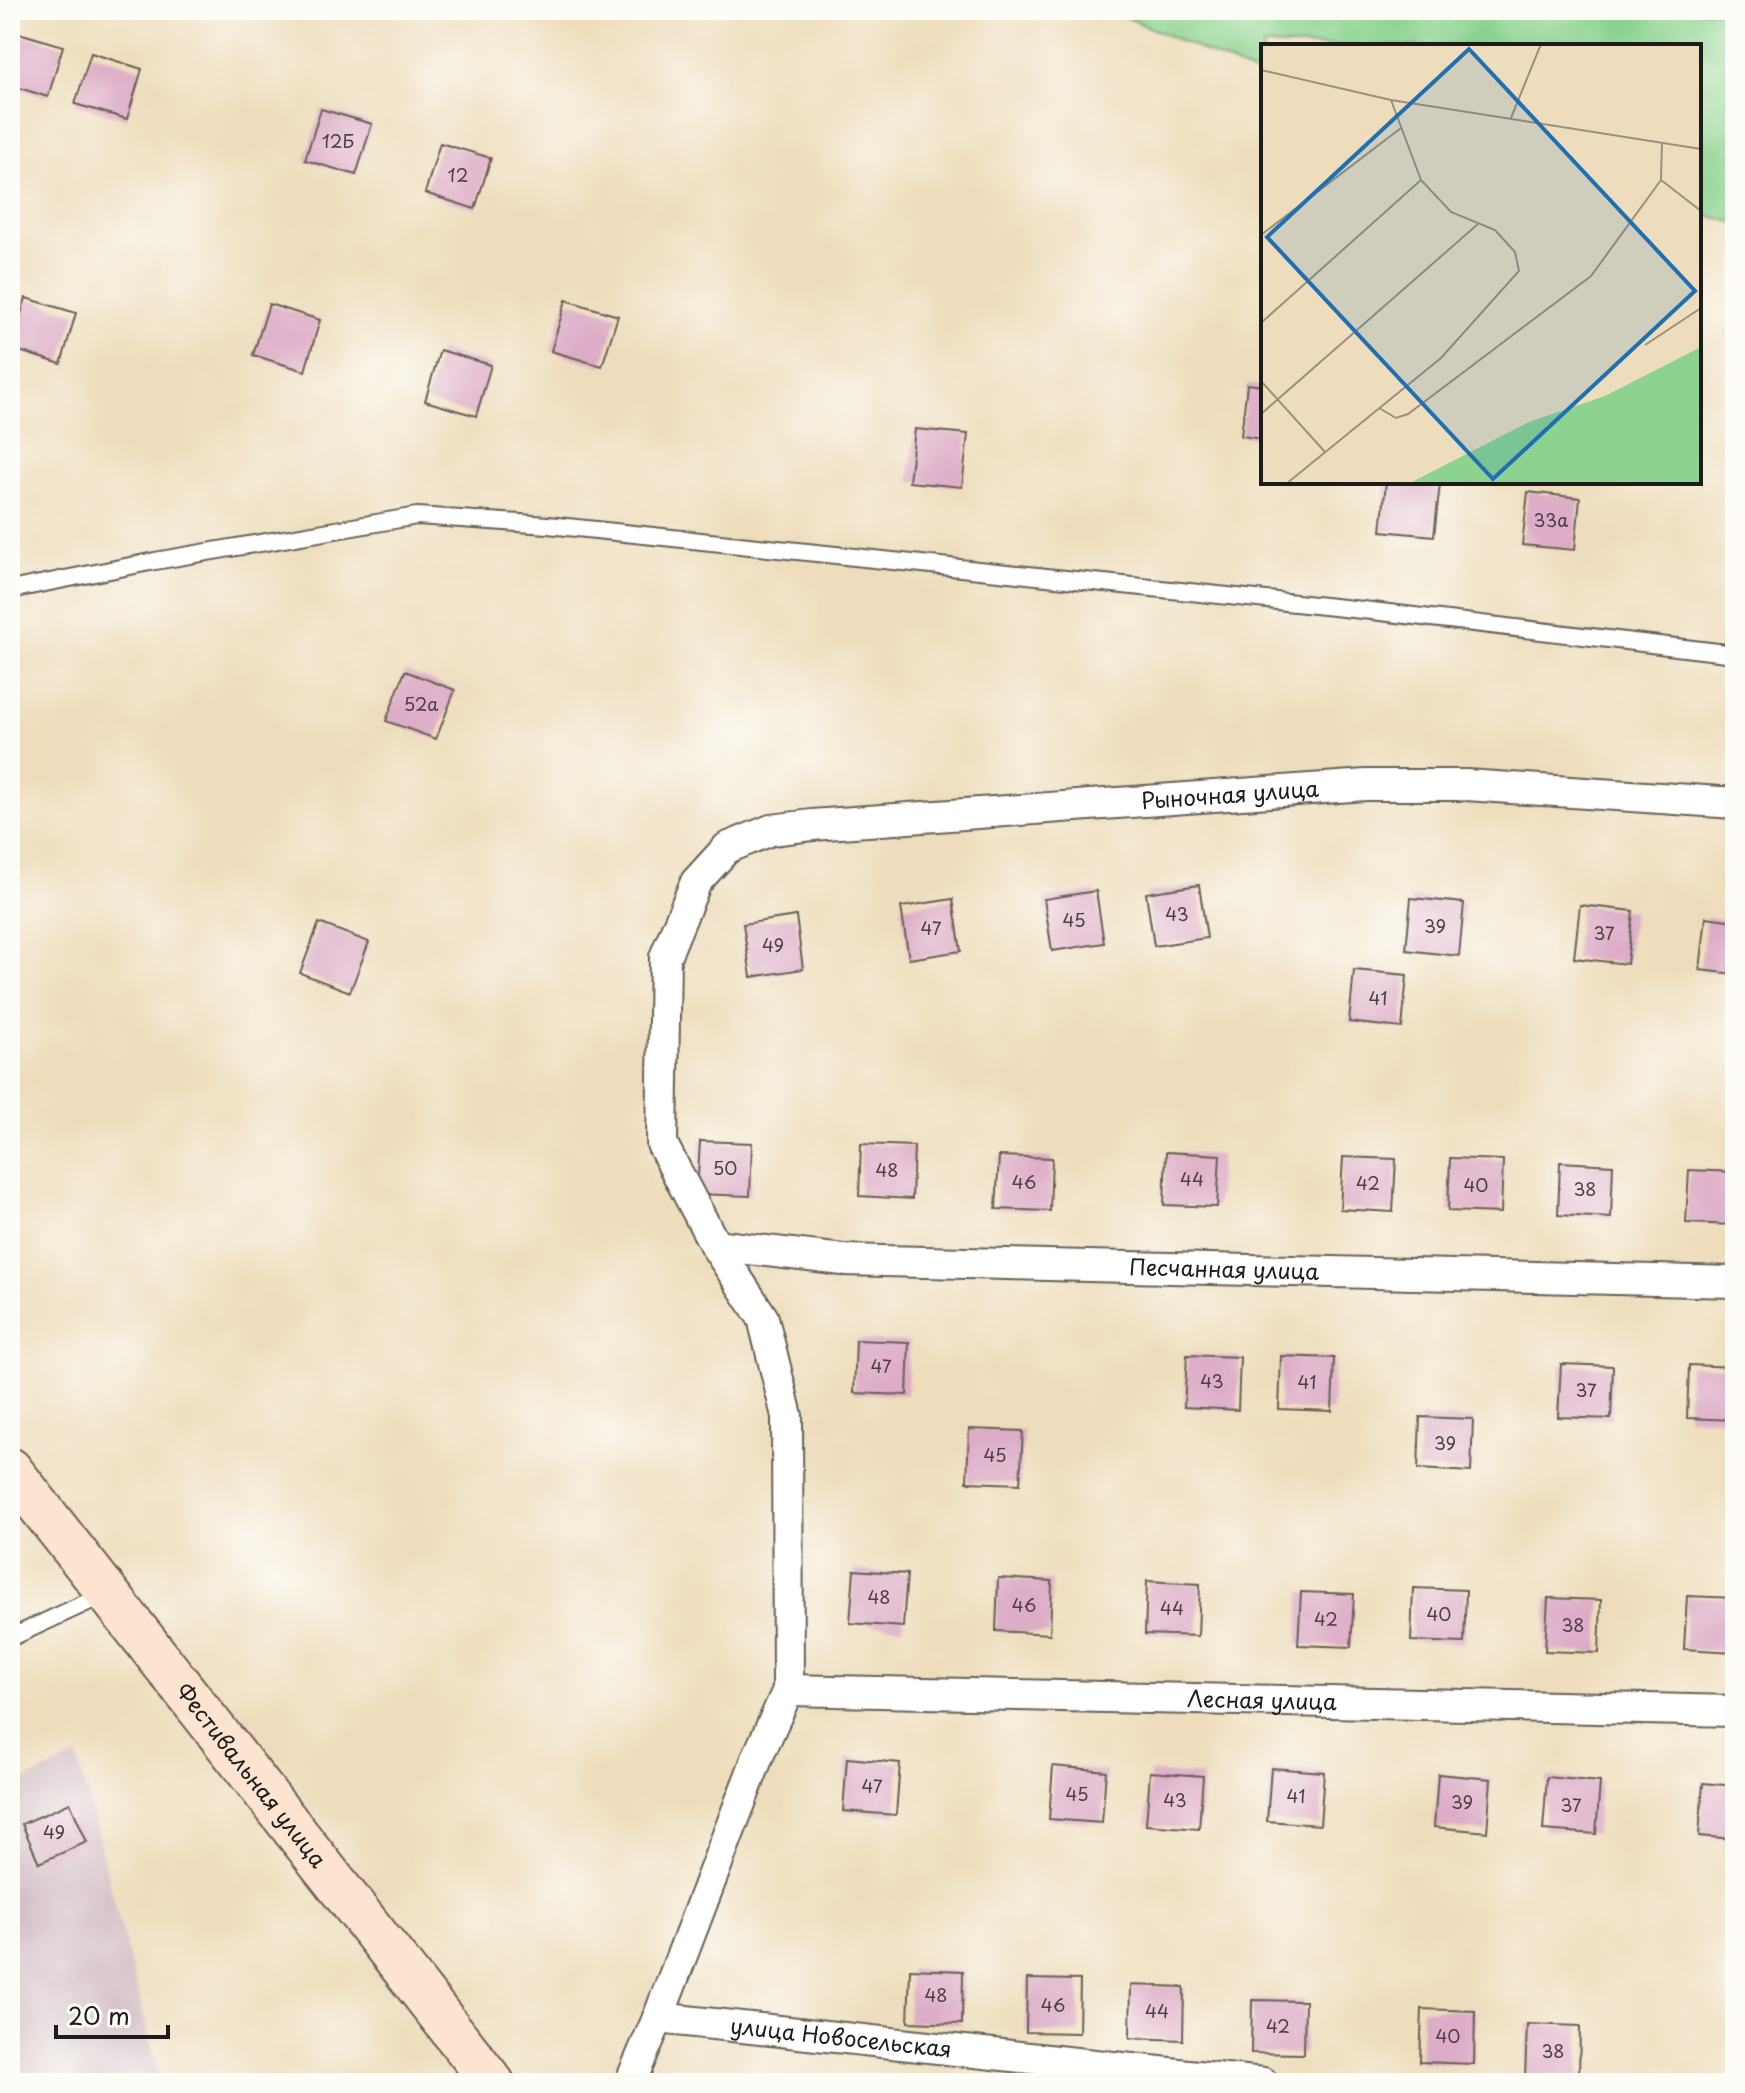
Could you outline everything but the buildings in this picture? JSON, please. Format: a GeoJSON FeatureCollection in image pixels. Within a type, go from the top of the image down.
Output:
{"type":"FeatureCollection","features":[{"type":"Feature","properties":{"kind":"street","name":"Рыночная улица"},"geometry":{"type":"LineString","coordinates":[[715,1245],[662,1144],[665,957],[696,882],[727,848],[771,830],[812,825],[1366,785],[1466,785],[1735,803]]}},
{"type":"Feature","properties":{"kind":"street","name":"Песчанная улица"},"geometry":{"type":"LineString","coordinates":[[715,1245],[843,1260],[1735,1282]]}},
{"type":"Feature","properties":{"kind":"street"},"geometry":{"type":"LineString","coordinates":[[630,2083],[758,1756],[788,1690],[787,1416],[763,1318],[715,1245]]}},
{"type":"Feature","properties":{"kind":"street","name":"Фестивальная улица"},"geometry":{"type":"LineString","coordinates":[[10,1469],[493,2083]]}},
{"type":"Feature","properties":{"kind":"street","name":"Лесная улица"},"geometry":{"type":"LineString","coordinates":[[788,1690],[1735,1711]]}},
{"type":"Feature","properties":{"kind":"street","name":"улица Новосельская"},"geometry":{"type":"LineString","coordinates":[[658,2018],[1263,2083]]}},
{"type":"Feature","properties":{"kind":"lane"},"geometry":{"type":"LineString","coordinates":[[10,590],[171,558],[417,516],[548,525],[1372,611],[1735,654]]}},
{"type":"Feature","properties":{"kind":"lane"},"geometry":{"type":"LineString","coordinates":[[10,1638],[107,1594]]}},
{"type":"Feature","properties":{"kind":"shaded area"},"geometry":{"type":"Polygon","coordinates":[[[77,1756],[161,2083],[10,2083],[10,1787],[77,1756]]]}},
{"type":"Feature","properties":{"kind":"green space"},"geometry":{"type":"Polygon","coordinates":[[[1110,10],[1735,10],[1735,223],[1701,214],[1701,44],[1261,44],[1261,76],[1110,10]]]}}]}
